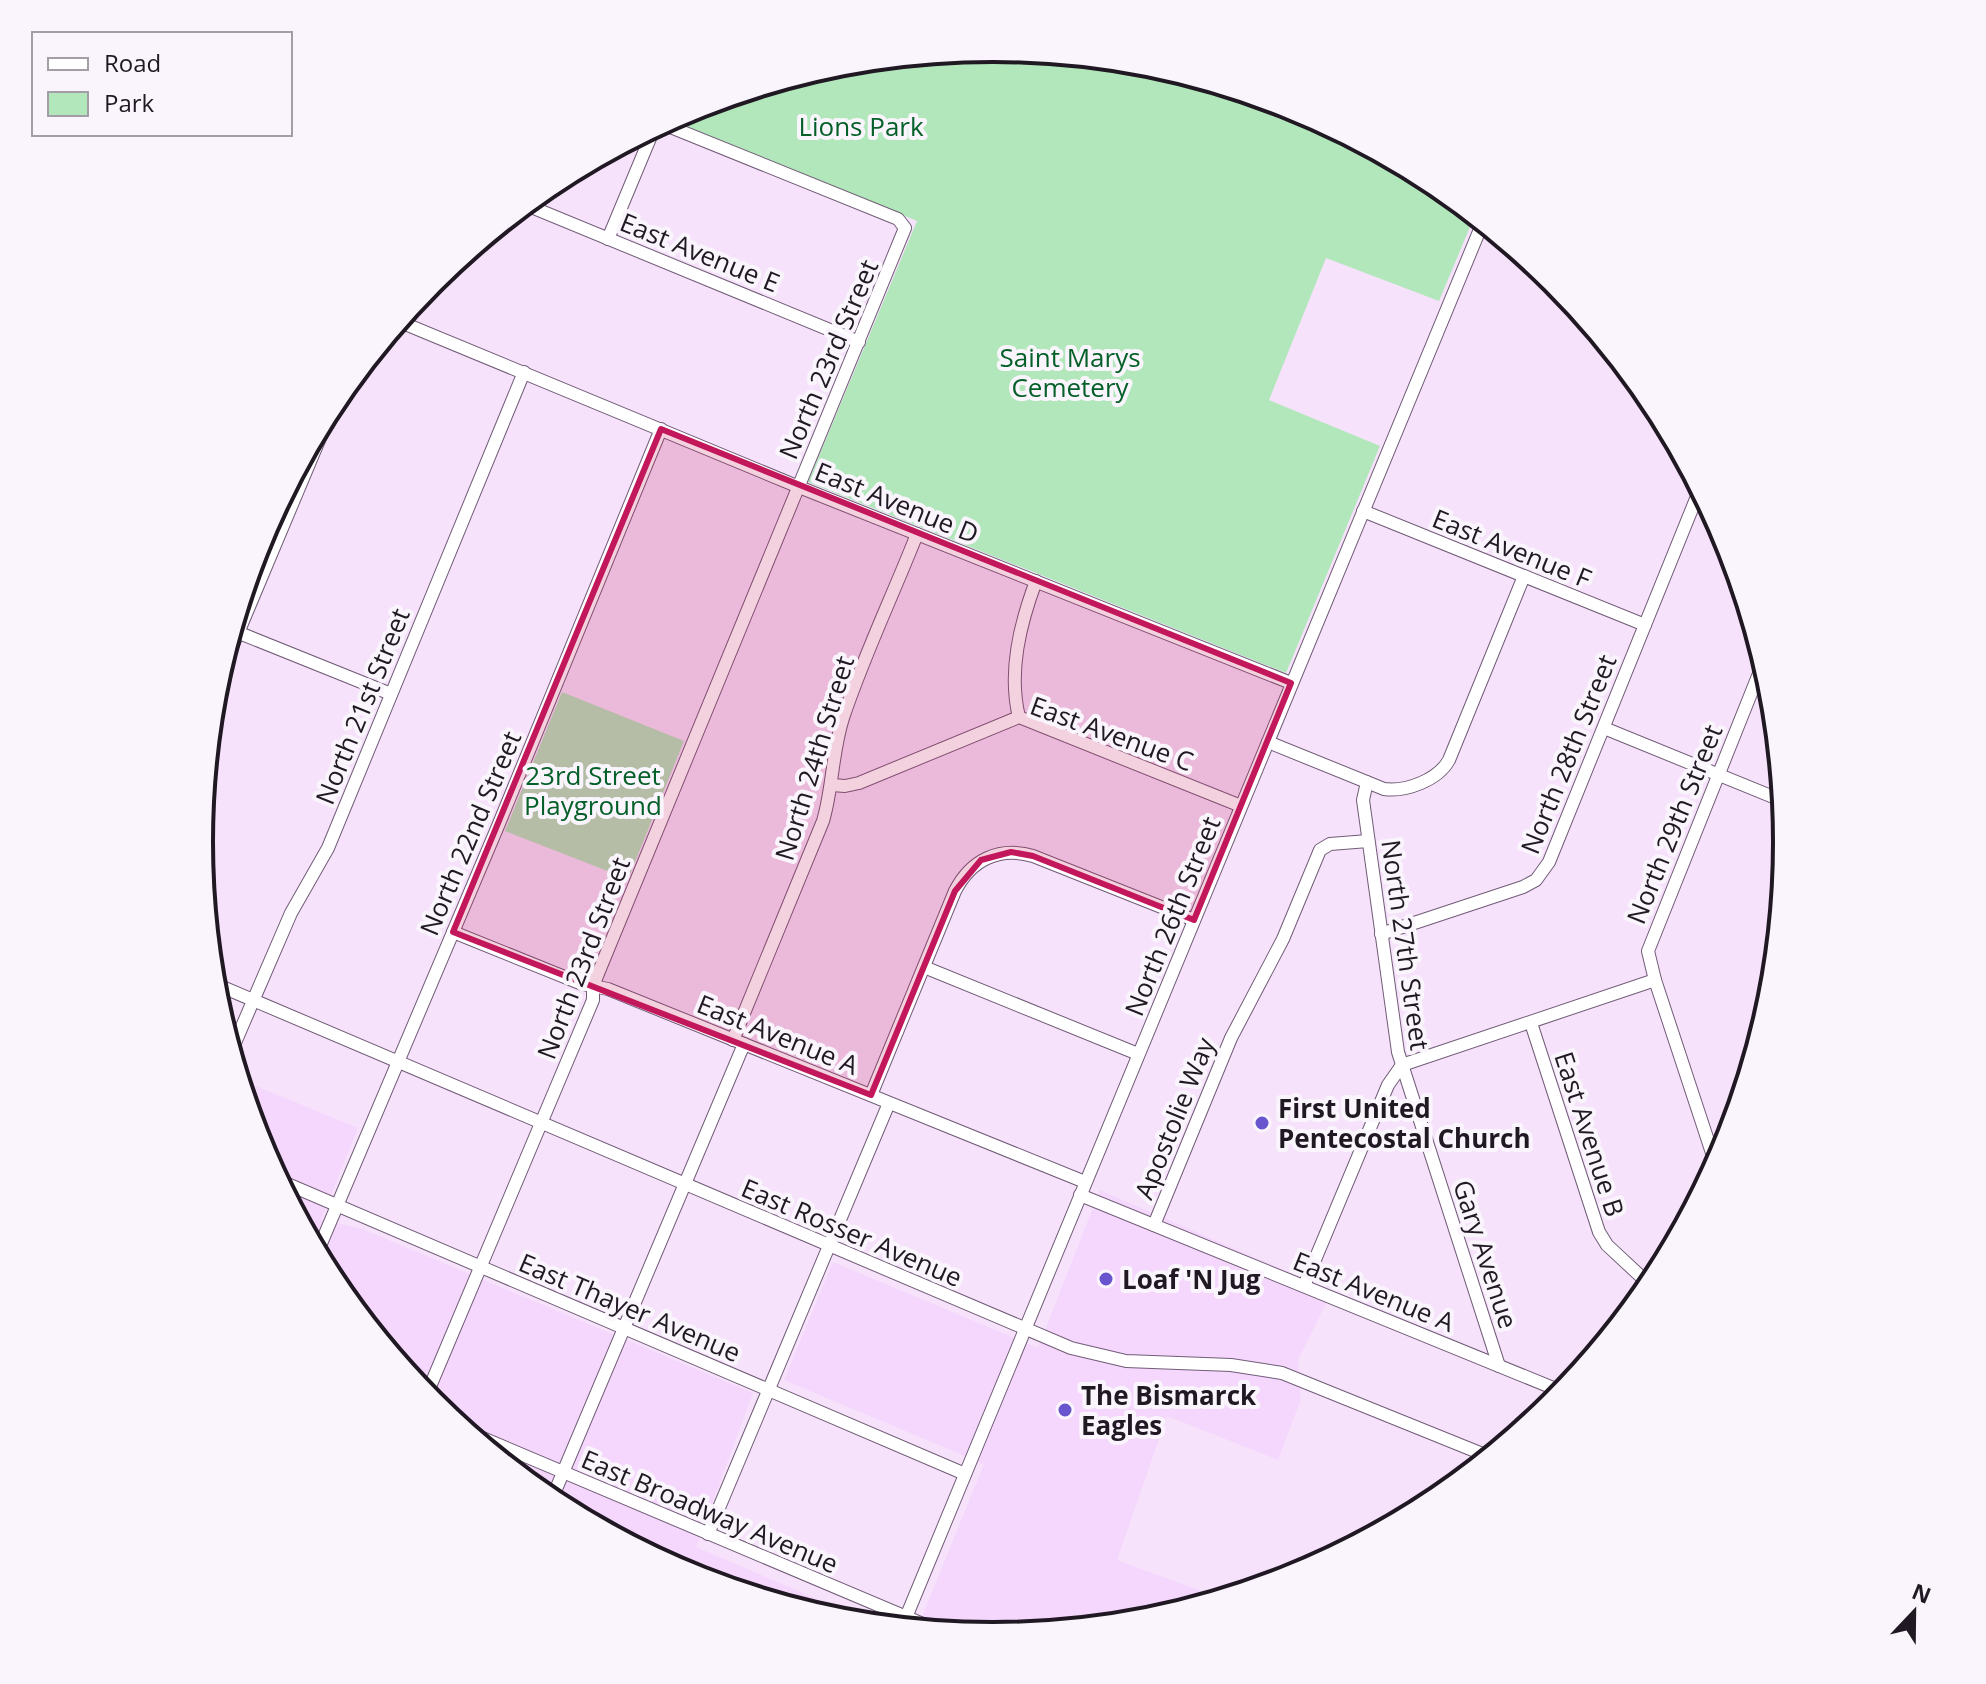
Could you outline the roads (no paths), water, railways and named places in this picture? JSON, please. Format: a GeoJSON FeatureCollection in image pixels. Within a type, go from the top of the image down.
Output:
{"type":"FeatureCollection","features":[{"type":"Feature","properties":{"kind":"street","name":"North 23rd Street"},"geometry":{"type":"LineString","coordinates":[[431,1383],[593,1000],[593,987],[904,232],[905,224],[675,130]]}},
{"type":"Feature","properties":{"kind":"street"},"geometry":{"type":"LineString","coordinates":[[608,239],[649,142]]}},
{"type":"Feature","properties":{"kind":"street","name":"East Avenue E"},"geometry":{"type":"LineString","coordinates":[[537,209],[859,342]]}},
{"type":"Feature","properties":{"kind":"street","name":"North 26th Street"},"geometry":{"type":"LineString","coordinates":[[906,1616],[1479,232]]}},
{"type":"Feature","properties":{"kind":"street","name":"East Avenue D"},"geometry":{"type":"LineString","coordinates":[[409,326],[799,487],[1291,683]]}},
{"type":"Feature","properties":{"kind":"street","name":"North 21st Street"},"geometry":{"type":"LineString","coordinates":[[238,1036],[291,913],[328,848],[524,372]]}},
{"type":"Feature","properties":{"kind":"street","name":"North 22nd Street"},"geometry":{"type":"LineString","coordinates":[[323,1240],[661,429]]}},
{"type":"Feature","properties":{"kind":"street","name":"North 28th Street"},"geometry":{"type":"LineString","coordinates":[[1381,934],[1523,887],[1541,876],[1695,501]]}},
{"type":"Feature","properties":{"kind":"street","name":"East Avenue F"},"geometry":{"type":"LineString","coordinates":[[1363,511],[1645,625]]}},
{"type":"Feature","properties":{"kind":"street","name":"North 24th Street"},"geometry":{"type":"LineString","coordinates":[[556,1488],[685,1184],[823,821],[843,718],[917,534]]}},
{"type":"Feature","properties":{"kind":"street"},"geometry":{"type":"LineString","coordinates":[[1268,742],[1384,789],[1400,789],[1440,772],[1449,760],[1524,576]]}},
{"type":"Feature","properties":{"kind":"street"},"geometry":{"type":"LineString","coordinates":[[1019,717],[1016,671],[1019,635],[1036,581]]}},
{"type":"Feature","properties":{"kind":"street"},"geometry":{"type":"LineString","coordinates":[[242,635],[391,694]]}},
{"type":"Feature","properties":{"kind":"street","name":"North 29th Street"},"geometry":{"type":"LineString","coordinates":[[1655,980],[1649,960],[1649,943],[1756,681]]}},
{"type":"Feature","properties":{"kind":"street","name":"East Avenue C"},"geometry":{"type":"LineString","coordinates":[[832,785],[859,783],[1019,717],[1241,806]]}},
{"type":"Feature","properties":{"kind":"street"},"geometry":{"type":"LineString","coordinates":[[1604,728],[1771,796]]}},
{"type":"Feature","properties":{"kind":"street","name":"North 27th Street"},"geometry":{"type":"LineString","coordinates":[[1304,1286],[1388,1085],[1402,1065],[1368,841],[1363,800],[1367,782]]}},
{"type":"Feature","properties":{"kind":"street","name":"Apostolie Way"},"geometry":{"type":"LineString","coordinates":[[1154,1225],[1235,1029],[1287,930],[1323,847],[1368,841]]}},
{"type":"Feature","properties":{"kind":"street"},"geometry":{"type":"LineString","coordinates":[[871,1095],[959,883],[981,860],[1011,852],[1033,856],[1194,920]]}},
{"type":"Feature","properties":{"kind":"street","name":"East Avenue A"},"geometry":{"type":"LineString","coordinates":[[453,932],[593,987],[608,989],[1085,1182]]}},
{"type":"Feature","properties":{"kind":"street"},"geometry":{"type":"LineString","coordinates":[[924,967],[1138,1054]]}},
{"type":"Feature","properties":{"kind":"street"},"geometry":{"type":"LineString","coordinates":[[1402,1065],[1655,980],[1710,1148]]}},
{"type":"Feature","properties":{"kind":"street","name":"East Rosser Avenue"},"geometry":{"type":"LineString","coordinates":[[227,989],[1024,1330],[1082,1352],[1110,1359],[1158,1364],[1231,1365],[1285,1374],[1478,1452]]}},
{"type":"Feature","properties":{"kind":"street","name":"East Avenue B"},"geometry":{"type":"LineString","coordinates":[[1531,1023],[1599,1232],[1607,1245],[1641,1277]]}},
{"type":"Feature","properties":{"kind":"street","name":"Gary Avenue"},"geometry":{"type":"LineString","coordinates":[[1402,1065],[1499,1366]]}},
{"type":"Feature","properties":{"kind":"street"},"geometry":{"type":"LineString","coordinates":[[708,1534],[889,1103]]}},
{"type":"Feature","properties":{"kind":"street","name":"East Thayer Avenue"},"geometry":{"type":"LineString","coordinates":[[293,1186],[965,1474]]}},
{"type":"Feature","properties":{"kind":"street","name":"East Avenue A"},"geometry":{"type":"LineString","coordinates":[[1080,1195],[1551,1387]]}},
{"type":"Feature","properties":{"kind":"street","name":"East Broadway Avenue"},"geometry":{"type":"LineString","coordinates":[[499,1445],[887,1614]]}},
{"type":"Feature","properties":{"kind":"place","name":"First United Pentecostal Church"},"geometry":{"type":"Point","coordinates":[1262,1123]}},
{"type":"Feature","properties":{"kind":"place","name":"Loaf 'N Jug"},"geometry":{"type":"Point","coordinates":[1106,1279]}},
{"type":"Feature","properties":{"kind":"place","name":"The Bismarck Eagles"},"geometry":{"type":"Point","coordinates":[1065,1410]}},
{"type":"Feature","properties":{"kind":"park label","name":"Lions Park"},"geometry":{"type":"Point","coordinates":[861,126]}},
{"type":"Feature","properties":{"kind":"park label","name":"Saint Marys Cemetery"},"geometry":{"type":"Point","coordinates":[1070,372]}},
{"type":"Feature","properties":{"kind":"park label","name":"23rd Street Playground"},"geometry":{"type":"Point","coordinates":[593,790]}}]}
